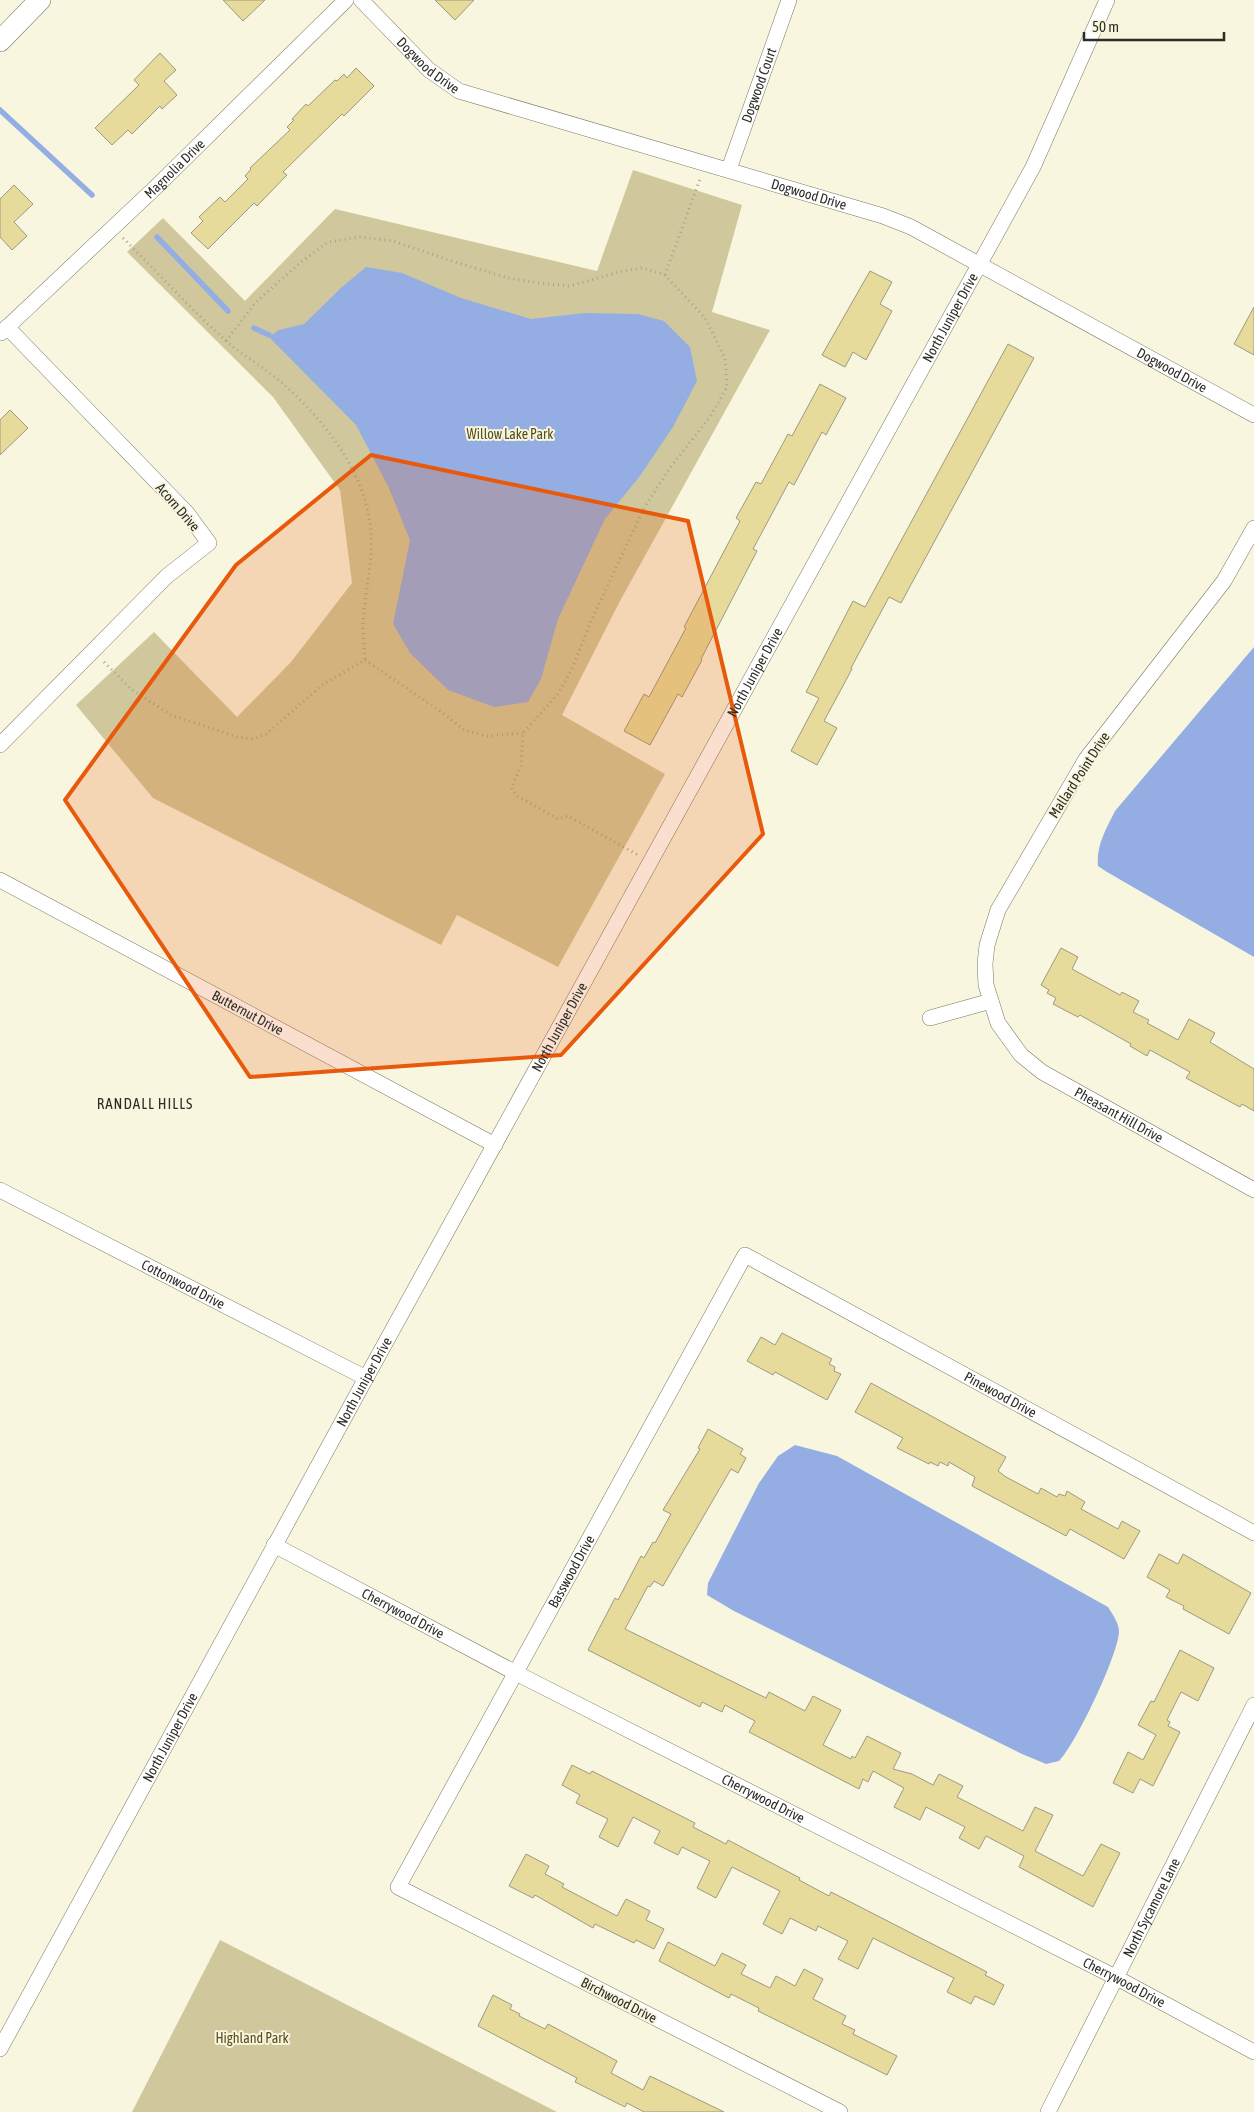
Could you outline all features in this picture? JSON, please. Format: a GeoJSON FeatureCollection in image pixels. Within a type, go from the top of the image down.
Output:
{"type":"FeatureCollection","features":[{"type":"Feature","properties":{"kind":"main road"},"geometry":{"type":"LineString","coordinates":[[0,41],[40,0]]}},
{"type":"Feature","properties":{"kind":"street","name":"Magnolia Drive"},"geometry":{"type":"LineString","coordinates":[[4,331],[113,228],[346,0]]}},
{"type":"Feature","properties":{"kind":"street","name":"Dogwood Drive"},"geometry":{"type":"LineString","coordinates":[[362,0],[429,70],[459,91],[883,216],[911,227],[1254,415]]}},
{"type":"Feature","properties":{"kind":"street","name":"Dogwood Court"},"geometry":{"type":"LineString","coordinates":[[728,170],[788,0]]}},
{"type":"Feature","properties":{"kind":"street","name":"North Juniper Drive"},"geometry":{"type":"LineString","coordinates":[[0,2049],[274,1545],[652,862],[1033,167],[1107,0]]}},
{"type":"Feature","properties":{"kind":"street","name":"Acorn Drive"},"geometry":{"type":"LineString","coordinates":[[0,745],[167,576],[208,543],[187,513],[4,331]]}},
{"type":"Feature","properties":{"kind":"street","name":"Mallard Point Drive"},"geometry":{"type":"LineString","coordinates":[[998,1024],[986,978],[987,945],[998,910],[1086,759],[1224,581],[1254,528]]}},
{"type":"Feature","properties":{"kind":"street","name":"Butternut Drive"},"geometry":{"type":"LineString","coordinates":[[0,880],[495,1145]]}},
{"type":"Feature","properties":{"kind":"street"},"geometry":{"type":"LineString","coordinates":[[930,1018],[991,1001]]}},
{"type":"Feature","properties":{"kind":"street","name":"Pheasant Hill Drive"},"geometry":{"type":"LineString","coordinates":[[998,1024],[1021,1055],[1042,1072],[1254,1190]]}},
{"type":"Feature","properties":{"kind":"street","name":"Cottonwood Drive"},"geometry":{"type":"LineString","coordinates":[[0,1190],[366,1378]]}},
{"type":"Feature","properties":{"kind":"street","name":"Pinewood Drive"},"geometry":{"type":"LineString","coordinates":[[745,1255],[1254,1533]]}},
{"type":"Feature","properties":{"kind":"street","name":"Basswood Drive"},"geometry":{"type":"LineString","coordinates":[[398,1888],[514,1672],[745,1255]]}},
{"type":"Feature","properties":{"kind":"street","name":"Cherrywood Drive"},"geometry":{"type":"LineString","coordinates":[[274,1545],[514,1672],[1117,1978],[1254,2052]]}},
{"type":"Feature","properties":{"kind":"street","name":"North Sycamore Lane"},"geometry":{"type":"LineString","coordinates":[[1048,2112],[1254,1705]]}},
{"type":"Feature","properties":{"kind":"street","name":"Birchwood Drive"},"geometry":{"type":"LineString","coordinates":[[398,1888],[840,2112]]}},
{"type":"Feature","properties":{"kind":"path"},"geometry":{"type":"LineString","coordinates":[[665,275],[702,173]]}},
{"type":"Feature","properties":{"kind":"path"},"geometry":{"type":"LineString","coordinates":[[113,228],[226,341],[282,382],[333,437],[357,481],[368,515],[372,537],[370,578],[363,622],[365,660]]}},
{"type":"Feature","properties":{"kind":"path"},"geometry":{"type":"LineString","coordinates":[[226,341],[253,306],[301,262],[328,242],[360,237],[393,241],[473,267],[539,283],[569,286],[623,271],[643,268],[665,275],[705,318],[725,358],[727,387],[710,417],[672,464],[644,508],[563,686],[523,733],[521,766],[512,788],[516,796],[558,819],[568,816],[652,862]]}},
{"type":"Feature","properties":{"kind":"path"},"geometry":{"type":"LineString","coordinates":[[92,650],[131,689],[171,715],[228,734],[253,739],[266,734],[322,685],[365,660]]}},
{"type":"Feature","properties":{"kind":"path"},"geometry":{"type":"LineString","coordinates":[[365,660],[440,710],[464,730],[486,736],[523,733]]}},
{"type":"Feature","properties":{"kind":"highlighted area"},"geometry":{"type":"Polygon","coordinates":[[[371,455],[688,521],[763,834],[561,1055],[250,1077],[65,800],[236,565],[371,455]]]}},
{"type":"Feature","properties":{"kind":"green space","name":"Willow Lake Park"},"geometry":{"type":"Polygon","coordinates":[[[633,170],[742,205],[712,312],[770,330],[620,601],[562,715],[665,774],[558,967],[457,915],[441,945],[153,798],[76,705],[154,632],[237,717],[291,662],[352,583],[340,490],[273,397],[127,252],[163,218],[245,301],[335,209],[597,271],[633,170]]]}},
{"type":"Feature","properties":{"kind":"green space","name":"Highland Park"},"geometry":{"type":"Polygon","coordinates":[[[220,1940],[557,2112],[132,2112],[220,1940]]]}},
{"type":"Feature","properties":{"kind":"water"},"geometry":{"type":"Polygon","coordinates":[[[366,267],[402,273],[461,298],[531,319],[585,313],[638,314],[664,321],[690,347],[697,381],[673,427],[640,476],[605,519],[558,619],[541,679],[528,702],[494,707],[448,690],[410,653],[393,624],[410,540],[388,486],[356,425],[269,337],[279,330],[304,324],[342,287],[366,267]]]}},
{"type":"Feature","properties":{"kind":"water"},"geometry":{"type":"Polygon","coordinates":[[[1254,647],[1254,957],[1107,872],[1098,866],[1098,859],[1102,838],[1115,811],[1254,647]]]}},
{"type":"Feature","properties":{"kind":"water"},"geometry":{"type":"Polygon","coordinates":[[[795,1445],[837,1456],[1108,1607],[1118,1625],[1119,1632],[1112,1659],[1085,1719],[1059,1761],[1046,1764],[1022,1754],[734,1611],[707,1595],[708,1583],[759,1483],[778,1456],[795,1445]]]}},
{"type":"Feature","properties":{"kind":"building"},"geometry":{"type":"Polygon","coordinates":[[[223,0],[265,0],[243,21],[223,0]]]}},
{"type":"Feature","properties":{"kind":"building"},"geometry":{"type":"Polygon","coordinates":[[[435,0],[474,0],[455,20],[435,0]]]}},
{"type":"Feature","properties":{"kind":"building"},"geometry":{"type":"Polygon","coordinates":[[[160,53],[176,70],[164,81],[177,95],[162,109],[160,106],[132,134],[128,130],[112,145],[95,128],[139,85],[134,80],[160,53]]]}},
{"type":"Feature","properties":{"kind":"building"},"geometry":{"type":"Polygon","coordinates":[[[356,68],[374,86],[344,116],[342,114],[283,172],[287,175],[257,206],[254,203],[208,249],[191,233],[203,221],[199,217],[220,197],[225,202],[248,179],[245,176],[250,168],[290,130],[287,127],[306,104],[308,106],[344,74],[347,78],[356,68]]]}},
{"type":"Feature","properties":{"kind":"building"},"geometry":{"type":"Polygon","coordinates":[[[14,185],[33,204],[14,222],[27,236],[12,250],[0,237],[0,199],[14,185]]]}},
{"type":"Feature","properties":{"kind":"building"},"geometry":{"type":"Polygon","coordinates":[[[870,271],[892,282],[880,304],[892,311],[866,360],[853,352],[845,367],[822,355],[870,271]]]}},
{"type":"Feature","properties":{"kind":"building"},"geometry":{"type":"Polygon","coordinates":[[[1254,307],[1254,355],[1234,344],[1254,307]]]}},
{"type":"Feature","properties":{"kind":"building"},"geometry":{"type":"Polygon","coordinates":[[[1008,344],[1034,358],[901,603],[889,597],[851,668],[824,721],[837,728],[817,765],[791,751],[819,698],[806,692],[853,601],[865,607],[1008,344]]]}},
{"type":"Feature","properties":{"kind":"building"},"geometry":{"type":"Polygon","coordinates":[[[820,384],[846,398],[826,435],[822,432],[794,485],[789,482],[753,549],[757,551],[702,660],[682,697],[678,694],[650,745],[624,731],[644,694],[649,697],[686,628],[684,627],[740,521],[736,518],[756,482],[761,484],[788,434],[792,436],[820,384]]]}},
{"type":"Feature","properties":{"kind":"building"},"geometry":{"type":"Polygon","coordinates":[[[10,410],[28,428],[0,455],[0,420],[10,410]]]}},
{"type":"Feature","properties":{"kind":"building"},"geometry":{"type":"Polygon","coordinates":[[[1061,948],[1078,957],[1072,969],[1120,995],[1122,992],[1139,1001],[1133,1012],[1149,1020],[1147,1023],[1178,1040],[1189,1019],[1215,1033],[1210,1042],[1254,1069],[1254,1111],[1242,1104],[1240,1107],[1186,1078],[1190,1072],[1150,1050],[1147,1056],[1130,1046],[1131,1044],[1080,1015],[1078,1017],[1053,1004],[1056,998],[1047,993],[1049,990],[1041,985],[1061,948]]]}},
{"type":"Feature","properties":{"kind":"building"},"geometry":{"type":"Polygon","coordinates":[[[782,1333],[832,1359],[829,1364],[835,1367],[834,1371],[841,1374],[827,1400],[775,1372],[773,1375],[747,1361],[761,1337],[775,1345],[782,1333]]]}},
{"type":"Feature","properties":{"kind":"building"},"geometry":{"type":"Polygon","coordinates":[[[871,1383],[1006,1457],[998,1471],[1006,1477],[1038,1494],[1041,1488],[1057,1497],[1059,1494],[1065,1496],[1067,1491],[1085,1502],[1081,1509],[1118,1529],[1122,1521],[1140,1531],[1124,1559],[1070,1529],[1066,1536],[972,1486],[975,1477],[949,1462],[948,1466],[940,1462],[938,1466],[930,1462],[929,1464],[897,1448],[903,1438],[855,1412],[871,1383]]]}},
{"type":"Feature","properties":{"kind":"building"},"geometry":{"type":"Polygon","coordinates":[[[708,1429],[743,1449],[740,1454],[746,1458],[738,1473],[731,1469],[663,1586],[654,1581],[650,1587],[648,1586],[625,1629],[766,1698],[769,1692],[805,1711],[813,1696],[841,1710],[823,1745],[851,1759],[852,1756],[855,1758],[867,1736],[901,1753],[893,1769],[912,1774],[933,1785],[939,1774],[963,1786],[957,1797],[1023,1831],[1035,1807],[1053,1815],[1035,1851],[1083,1876],[1101,1844],[1120,1853],[1093,1907],[1019,1867],[1024,1856],[986,1836],[979,1849],[959,1838],[965,1827],[926,1807],[920,1820],[894,1807],[904,1788],[873,1771],[868,1782],[863,1779],[859,1789],[749,1732],[755,1721],[725,1705],[722,1712],[702,1702],[700,1707],[588,1650],[615,1598],[618,1600],[641,1556],[644,1558],[653,1542],[655,1543],[671,1514],[663,1510],[700,1449],[698,1448],[708,1429]]]}},
{"type":"Feature","properties":{"kind":"building"},"geometry":{"type":"Polygon","coordinates":[[[1159,1554],[1178,1564],[1183,1554],[1251,1593],[1229,1634],[1183,1609],[1184,1606],[1166,1597],[1170,1590],[1147,1577],[1159,1554]]]}},
{"type":"Feature","properties":{"kind":"building"},"geometry":{"type":"Polygon","coordinates":[[[1180,1650],[1214,1668],[1198,1701],[1181,1692],[1167,1720],[1170,1722],[1168,1726],[1180,1732],[1153,1786],[1140,1779],[1133,1793],[1113,1783],[1128,1752],[1143,1760],[1156,1735],[1138,1725],[1151,1701],[1154,1702],[1180,1650]]]}},
{"type":"Feature","properties":{"kind":"building"},"geometry":{"type":"Polygon","coordinates":[[[572,1765],[590,1774],[592,1771],[695,1823],[693,1827],[726,1844],[728,1840],[800,1878],[799,1880],[829,1896],[831,1892],[987,1972],[985,1975],[1004,1985],[994,2005],[975,1996],[971,2004],[947,1992],[954,1978],[873,1938],[858,1969],[838,1959],[848,1941],[818,1926],[816,1931],[790,1918],[782,1934],[763,1924],[780,1891],[732,1867],[716,1898],[697,1888],[710,1861],[682,1847],[678,1855],[654,1843],[660,1831],[633,1817],[618,1847],[599,1837],[608,1819],[576,1803],[580,1795],[562,1785],[572,1765]]]}},
{"type":"Feature","properties":{"kind":"building"},"geometry":{"type":"Polygon","coordinates":[[[526,1854],[549,1866],[545,1874],[564,1884],[562,1887],[617,1916],[626,1899],[650,1911],[646,1920],[664,1929],[654,1949],[636,1940],[634,1943],[595,1924],[593,1928],[535,1895],[533,1898],[509,1886],[526,1854]]]}},
{"type":"Feature","properties":{"kind":"building"},"geometry":{"type":"Polygon","coordinates":[[[668,1942],[715,1966],[722,1953],[746,1965],[741,1974],[770,1988],[776,1976],[795,1986],[804,1969],[823,1979],[813,1999],[846,2016],[842,2024],[855,2030],[853,2034],[897,2056],[887,2075],[758,2011],[759,2008],[731,1994],[729,1998],[659,1961],[668,1942]]]}},
{"type":"Feature","properties":{"kind":"building"},"geometry":{"type":"Polygon","coordinates":[[[493,1995],[512,2005],[510,2009],[520,2014],[519,2016],[545,2029],[548,2024],[617,2061],[611,2073],[643,2090],[650,2076],[724,2112],[644,2112],[627,2103],[625,2107],[575,2082],[577,2078],[478,2026],[493,1995]]]}},
{"type":"Feature","properties":{"kind":"waterway"},"geometry":{"type":"LineString","coordinates":[[0,110],[92,195]]}},
{"type":"Feature","properties":{"kind":"waterway"},"geometry":{"type":"LineString","coordinates":[[157,237],[228,311]]}},
{"type":"Feature","properties":{"kind":"waterway"},"geometry":{"type":"LineString","coordinates":[[254,328],[269,335]]}},
{"type":"Feature","properties":{"kind":"district","name":"RANDALL HILLS"},"geometry":{"type":"Point","coordinates":[145,1104]}}]}
